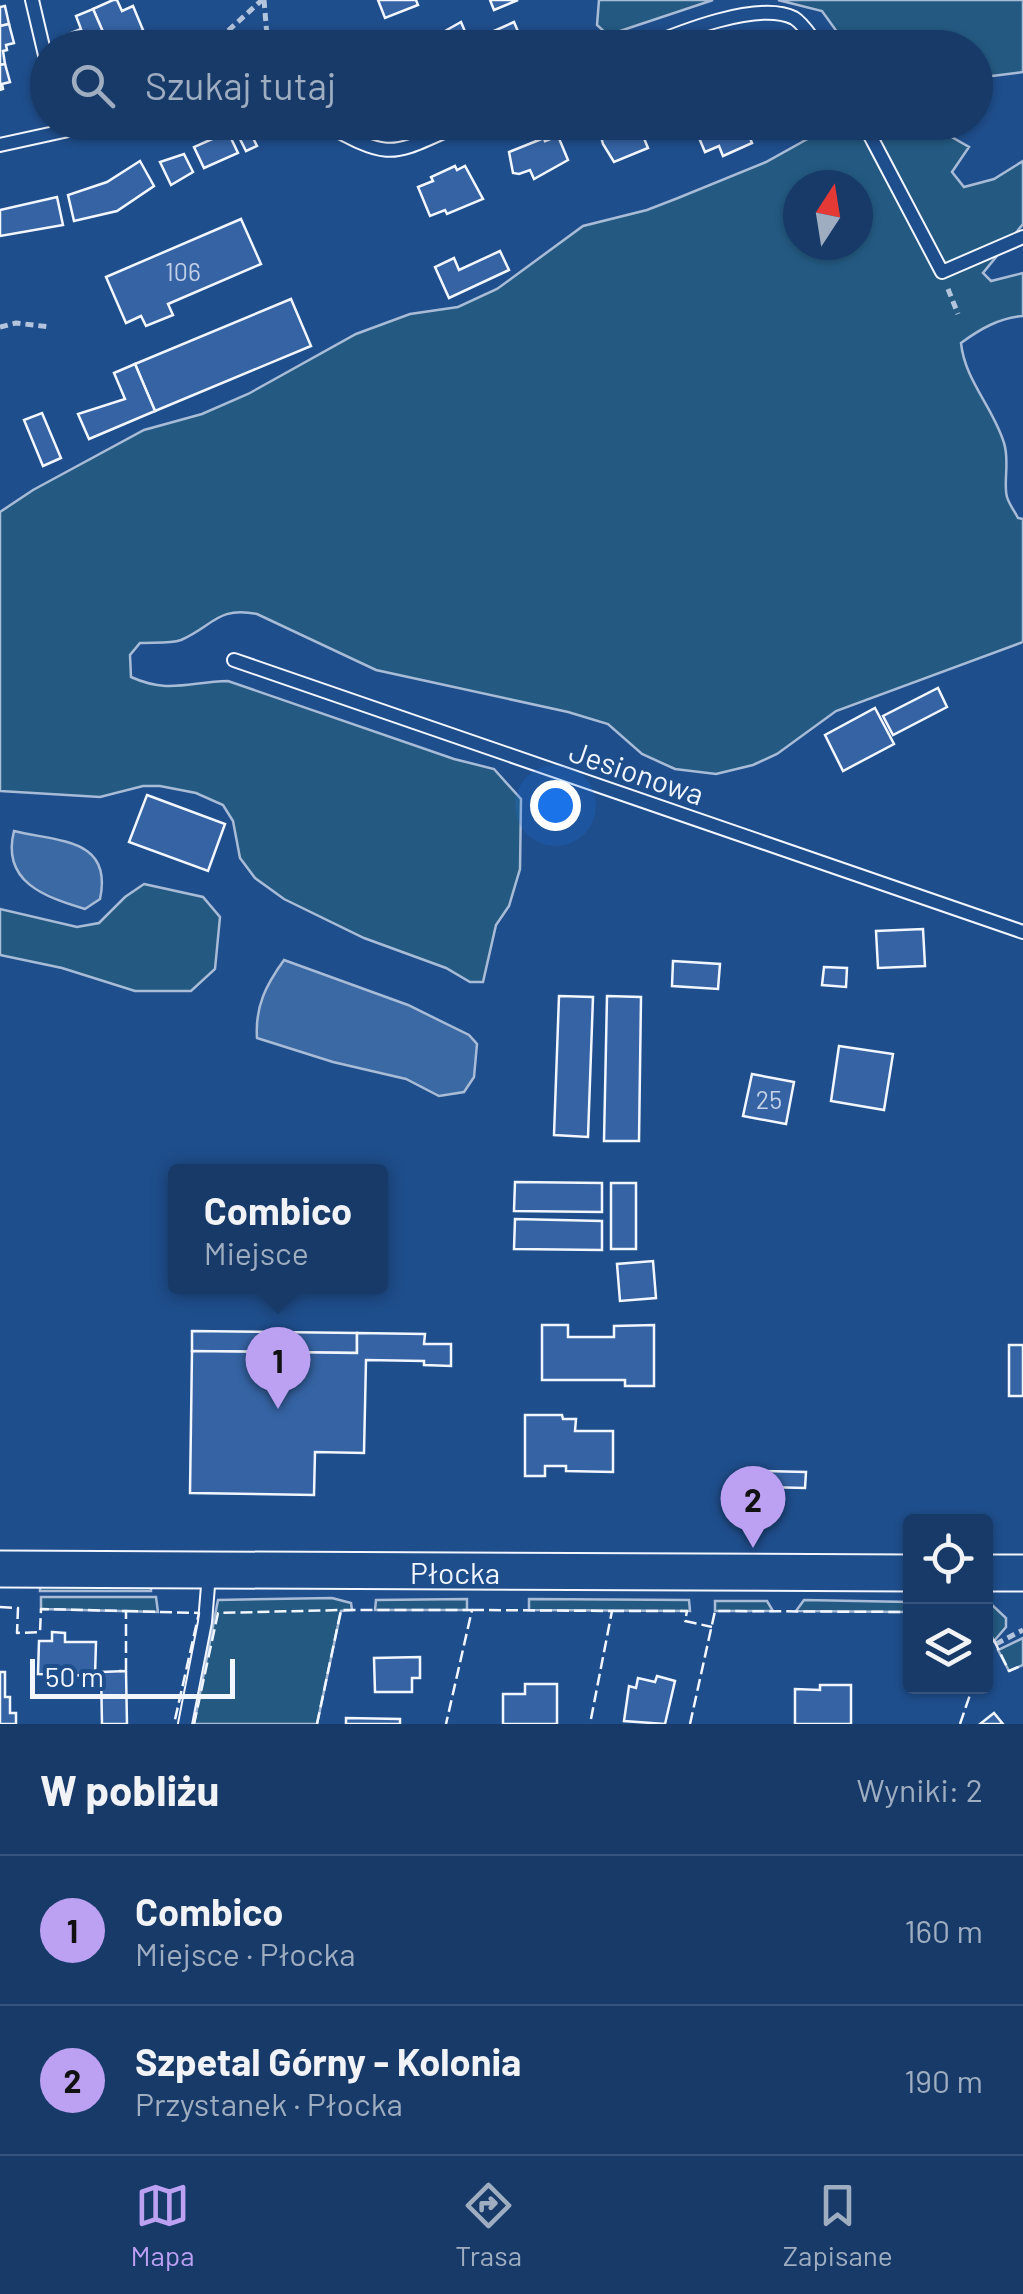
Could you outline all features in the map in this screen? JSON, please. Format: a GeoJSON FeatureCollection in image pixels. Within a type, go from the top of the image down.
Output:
{"type":"FeatureCollection","features":[{"type":"Feature","properties":{"kind":"main road","name":"Płocka"},"geometry":{"type":"LineString","coordinates":[[0,1569],[903,1573]]}},
{"type":"Feature","properties":{"kind":"main road"},"geometry":{"type":"LineString","coordinates":[[993,1574],[1023,1573]]}},
{"type":"Feature","properties":{"kind":"lane"},"geometry":{"type":"LineString","coordinates":[[32,0],[39,30]]}},
{"type":"Feature","properties":{"kind":"lane"},"geometry":{"type":"LineString","coordinates":[[688,30],[751,10],[794,17],[805,30]]}},
{"type":"Feature","properties":{"kind":"lane"},"geometry":{"type":"LineString","coordinates":[[0,145],[30,136]]}},
{"type":"Feature","properties":{"kind":"lane"},"geometry":{"type":"LineString","coordinates":[[352,140],[388,152],[419,140]]}},
{"type":"Feature","properties":{"kind":"lane"},"geometry":{"type":"LineString","coordinates":[[873,140],[942,272],[1023,237]]}},
{"type":"Feature","properties":{"kind":"lane","name":"Jesionowa"},"geometry":{"type":"LineString","coordinates":[[234,660],[1023,932]]}},
{"type":"Feature","properties":{"kind":"lane"},"geometry":{"type":"LineString","coordinates":[[185,1724],[205,1622],[209,1572]]}},
{"type":"Feature","properties":{"kind":"path"},"geometry":{"type":"LineString","coordinates":[[229,30],[263,0]]}},
{"type":"Feature","properties":{"kind":"path"},"geometry":{"type":"LineString","coordinates":[[263,0],[266,30]]}},
{"type":"Feature","properties":{"kind":"path"},"geometry":{"type":"LineString","coordinates":[[0,327],[16,323],[50,327]]}},
{"type":"Feature","properties":{"kind":"path"},"geometry":{"type":"LineString","coordinates":[[996,1644],[1023,1630]]}},
{"type":"Feature","properties":{"kind":"shaded area"},"geometry":{"type":"Polygon","coordinates":[[[599,0],[713,0],[623,30],[602,30],[597,25],[599,0]]]}},
{"type":"Feature","properties":{"kind":"shaded area"},"geometry":{"type":"Polygon","coordinates":[[[778,0],[1023,0],[1023,72],[993,76],[993,30],[836,30],[822,11],[778,0]]]}},
{"type":"Feature","properties":{"kind":"shaded area"},"geometry":{"type":"Polygon","coordinates":[[[806,140],[957,140],[969,147],[952,172],[964,187],[994,179],[1023,161],[1023,224],[983,273],[991,281],[1023,273],[1023,316],[990,325],[961,343],[973,382],[1004,443],[1008,500],[1018,518],[1023,519],[1023,642],[836,711],[777,754],[716,774],[675,769],[642,754],[608,724],[376,670],[257,614],[224,615],[177,641],[140,643],[130,655],[131,677],[144,682],[168,686],[228,681],[454,759],[494,769],[521,799],[520,869],[509,906],[496,925],[483,982],[470,982],[446,968],[364,938],[284,899],[255,878],[240,858],[233,821],[223,805],[196,793],[160,786],[143,786],[100,797],[0,791],[0,512],[144,430],[202,414],[248,394],[356,334],[410,314],[458,307],[497,289],[583,226],[678,198],[766,162],[806,140]]]}},
{"type":"Feature","properties":{"kind":"shaded area"},"geometry":{"type":"Polygon","coordinates":[[[14,831],[64,841],[90,854],[102,879],[100,899],[85,909],[30,885],[14,863],[14,831]]]}},
{"type":"Feature","properties":{"kind":"shaded area"},"geometry":{"type":"Polygon","coordinates":[[[144,884],[203,897],[220,917],[215,969],[191,991],[135,991],[62,968],[0,955],[0,909],[77,927],[99,923],[144,884]]]}},
{"type":"Feature","properties":{"kind":"shaded area"},"geometry":{"type":"Polygon","coordinates":[[[284,960],[408,1005],[469,1035],[477,1044],[474,1077],[464,1092],[439,1096],[406,1079],[257,1038],[263,996],[284,960]]]}},
{"type":"Feature","properties":{"kind":"shaded area"},"geometry":{"type":"Polygon","coordinates":[[[40,1582],[151,1582],[151,1591],[40,1591],[40,1582]]]}},
{"type":"Feature","properties":{"kind":"shaded area"},"geometry":{"type":"Polygon","coordinates":[[[41,1597],[156,1597],[158,1612],[41,1609],[41,1597]]]}},
{"type":"Feature","properties":{"kind":"shaded area"},"geometry":{"type":"Polygon","coordinates":[[[332,1598],[351,1603],[352,1610],[341,1611],[317,1724],[194,1724],[218,1600],[332,1598]]]}},
{"type":"Feature","properties":{"kind":"shaded area"},"geometry":{"type":"Polygon","coordinates":[[[467,1599],[467,1610],[375,1610],[376,1600],[467,1599]]]}},
{"type":"Feature","properties":{"kind":"shaded area"},"geometry":{"type":"Polygon","coordinates":[[[529,1599],[689,1600],[690,1611],[529,1610],[529,1599]]]}},
{"type":"Feature","properties":{"kind":"shaded area"},"geometry":{"type":"Polygon","coordinates":[[[804,1600],[903,1602],[903,1612],[796,1611],[804,1600]]]}},
{"type":"Feature","properties":{"kind":"shaded area"},"geometry":{"type":"Polygon","coordinates":[[[715,1601],[767,1601],[773,1611],[715,1611],[715,1601]]]}},
{"type":"Feature","properties":{"kind":"shaded area"},"geometry":{"type":"Polygon","coordinates":[[[993,1606],[1006,1618],[1006,1627],[994,1641],[993,1606]]]}},
{"type":"Feature","properties":{"kind":"shaded area"},"geometry":{"type":"Polygon","coordinates":[[[1023,1638],[1023,1665],[1009,1671],[998,1650],[1023,1638]]]}},
{"type":"Feature","properties":{"kind":"building"},"geometry":{"type":"Polygon","coordinates":[[[113,0],[117,0],[122,11],[133,6],[143,30],[102,30],[93,9],[113,0]]]}},
{"type":"Feature","properties":{"kind":"building"},"geometry":{"type":"Polygon","coordinates":[[[378,0],[416,0],[418,5],[385,18],[378,0]]]}},
{"type":"Feature","properties":{"kind":"building"},"geometry":{"type":"Polygon","coordinates":[[[490,0],[518,0],[494,10],[490,0]]]}},
{"type":"Feature","properties":{"kind":"building"},"geometry":{"type":"Polygon","coordinates":[[[5,6],[9,24],[0,26],[0,7],[5,6]]]}},
{"type":"Feature","properties":{"kind":"building"},"geometry":{"type":"Polygon","coordinates":[[[93,9],[102,30],[79,30],[76,16],[93,9]]]}},
{"type":"Feature","properties":{"kind":"building"},"geometry":{"type":"Polygon","coordinates":[[[461,22],[464,30],[447,30],[461,22]]]}},
{"type":"Feature","properties":{"kind":"building"},"geometry":{"type":"Polygon","coordinates":[[[514,22],[517,30],[496,30],[514,22]]]}},
{"type":"Feature","properties":{"kind":"building"},"geometry":{"type":"Polygon","coordinates":[[[9,24],[14,43],[6,45],[5,64],[0,65],[0,26],[9,24]]]}},
{"type":"Feature","properties":{"kind":"building"},"geometry":{"type":"Polygon","coordinates":[[[5,64],[10,82],[2,84],[0,90],[0,65],[5,64]]]}},
{"type":"Feature","properties":{"kind":"building"},"geometry":{"type":"Polygon","coordinates":[[[210,140],[232,140],[238,153],[204,168],[194,147],[210,140]]]}},
{"type":"Feature","properties":{"kind":"building"},"geometry":{"type":"Polygon","coordinates":[[[240,140],[254,140],[257,146],[246,151],[240,140]]]}},
{"type":"Feature","properties":{"kind":"building"},"geometry":{"type":"Polygon","coordinates":[[[560,140],[568,160],[534,179],[530,170],[513,173],[509,152],[560,140]]]}},
{"type":"Feature","properties":{"kind":"building"},"geometry":{"type":"Polygon","coordinates":[[[602,140],[645,140],[648,148],[614,162],[602,140]]]}},
{"type":"Feature","properties":{"kind":"building"},"geometry":{"type":"Polygon","coordinates":[[[700,140],[752,143],[723,156],[719,146],[705,152],[700,140]]]}},
{"type":"Feature","properties":{"kind":"building"},"geometry":{"type":"Polygon","coordinates":[[[184,154],[193,172],[171,185],[160,162],[184,154]]]}},
{"type":"Feature","properties":{"kind":"building"},"geometry":{"type":"Polygon","coordinates":[[[140,161],[154,186],[117,211],[74,221],[68,195],[107,182],[140,161]]]}},
{"type":"Feature","properties":{"kind":"building"},"geometry":{"type":"Polygon","coordinates":[[[455,166],[457,170],[465,166],[483,199],[447,214],[445,210],[430,216],[418,187],[455,166]]]}},
{"type":"Feature","properties":{"kind":"building"},"geometry":{"type":"Polygon","coordinates":[[[57,197],[63,225],[0,236],[0,210],[57,197]]]}},
{"type":"Feature","properties":{"kind":"building"},"geometry":{"type":"Polygon","coordinates":[[[241,219],[261,264],[168,304],[173,315],[146,326],[141,316],[126,323],[106,277],[241,219]]]}},
{"type":"Feature","properties":{"kind":"building"},"geometry":{"type":"Polygon","coordinates":[[[500,251],[509,270],[449,298],[435,267],[454,258],[459,270],[500,251]]]}},
{"type":"Feature","properties":{"kind":"building"},"geometry":{"type":"Polygon","coordinates":[[[291,299],[311,346],[155,411],[135,364],[291,299]]]}},
{"type":"Feature","properties":{"kind":"building"},"geometry":{"type":"Polygon","coordinates":[[[135,364],[155,411],[89,439],[78,414],[125,399],[114,373],[135,364]]]}},
{"type":"Feature","properties":{"kind":"building"},"geometry":{"type":"Polygon","coordinates":[[[42,413],[61,458],[43,466],[24,420],[42,413]]]}},
{"type":"Feature","properties":{"kind":"building"},"geometry":{"type":"Polygon","coordinates":[[[938,688],[947,707],[893,735],[883,716],[938,688]]]}},
{"type":"Feature","properties":{"kind":"building"},"geometry":{"type":"Polygon","coordinates":[[[875,708],[894,744],[843,771],[825,735],[875,708]]]}},
{"type":"Feature","properties":{"kind":"building"},"geometry":{"type":"Polygon","coordinates":[[[147,795],[225,824],[208,871],[129,842],[147,795]]]}},
{"type":"Feature","properties":{"kind":"building"},"geometry":{"type":"Polygon","coordinates":[[[923,929],[925,966],[878,968],[876,931],[923,929]]]}},
{"type":"Feature","properties":{"kind":"building"},"geometry":{"type":"Polygon","coordinates":[[[673,961],[720,964],[718,989],[672,986],[673,961]]]}},
{"type":"Feature","properties":{"kind":"building"},"geometry":{"type":"Polygon","coordinates":[[[824,967],[847,968],[846,987],[822,985],[824,967]]]}},
{"type":"Feature","properties":{"kind":"building"},"geometry":{"type":"Polygon","coordinates":[[[559,996],[593,997],[588,1137],[554,1135],[559,996]]]}},
{"type":"Feature","properties":{"kind":"building"},"geometry":{"type":"Polygon","coordinates":[[[607,996],[641,997],[639,1141],[604,1141],[607,996]]]}},
{"type":"Feature","properties":{"kind":"building"},"geometry":{"type":"Polygon","coordinates":[[[839,1046],[893,1054],[884,1110],[831,1101],[839,1046]]]}},
{"type":"Feature","properties":{"kind":"building"},"geometry":{"type":"Polygon","coordinates":[[[752,1074],[794,1082],[786,1124],[743,1116],[752,1074]]]}},
{"type":"Feature","properties":{"kind":"building"},"geometry":{"type":"Polygon","coordinates":[[[515,1182],[602,1183],[602,1212],[514,1211],[515,1182]]]}},
{"type":"Feature","properties":{"kind":"building"},"geometry":{"type":"Polygon","coordinates":[[[611,1183],[636,1183],[636,1249],[611,1249],[611,1183]]]}},
{"type":"Feature","properties":{"kind":"building"},"geometry":{"type":"Polygon","coordinates":[[[515,1219],[602,1221],[602,1250],[514,1249],[515,1219]]]}},
{"type":"Feature","properties":{"kind":"building"},"geometry":{"type":"Polygon","coordinates":[[[653,1261],[656,1298],[620,1301],[617,1264],[653,1261]]]}},
{"type":"Feature","properties":{"kind":"building"},"geometry":{"type":"Polygon","coordinates":[[[542,1325],[568,1325],[568,1337],[614,1337],[614,1326],[654,1325],[654,1386],[625,1386],[625,1380],[542,1380],[542,1325]]]}},
{"type":"Feature","properties":{"kind":"building"},"geometry":{"type":"Polygon","coordinates":[[[192,1331],[357,1333],[357,1353],[192,1351],[192,1331]]]}},
{"type":"Feature","properties":{"kind":"building"},"geometry":{"type":"Polygon","coordinates":[[[357,1333],[425,1334],[424,1344],[451,1344],[451,1366],[424,1365],[424,1361],[366,1360],[364,1453],[315,1452],[314,1495],[190,1493],[192,1351],[357,1353],[357,1333]]]}},
{"type":"Feature","properties":{"kind":"building"},"geometry":{"type":"Polygon","coordinates":[[[1009,1345],[1023,1345],[1023,1396],[1009,1396],[1009,1345]]]}},
{"type":"Feature","properties":{"kind":"building"},"geometry":{"type":"Polygon","coordinates":[[[525,1415],[576,1419],[575,1431],[613,1431],[613,1472],[566,1471],[566,1466],[545,1466],[545,1476],[525,1476],[525,1415]]]}},
{"type":"Feature","properties":{"kind":"building"},"geometry":{"type":"Polygon","coordinates":[[[764,1471],[806,1472],[805,1488],[764,1487],[764,1471]]]}},
{"type":"Feature","properties":{"kind":"building"},"geometry":{"type":"Polygon","coordinates":[[[52,1632],[65,1633],[65,1642],[96,1642],[95,1676],[38,1674],[39,1641],[52,1641],[52,1632]]]}},
{"type":"Feature","properties":{"kind":"building"},"geometry":{"type":"Polygon","coordinates":[[[420,1657],[420,1678],[412,1678],[412,1692],[375,1692],[374,1658],[420,1657]]]}},
{"type":"Feature","properties":{"kind":"building"},"geometry":{"type":"Polygon","coordinates":[[[126,1671],[127,1724],[102,1724],[101,1672],[126,1671]]]}},
{"type":"Feature","properties":{"kind":"building"},"geometry":{"type":"Polygon","coordinates":[[[0,1672],[5,1672],[5,1697],[10,1697],[10,1713],[16,1713],[16,1724],[0,1724],[0,1672]]]}},
{"type":"Feature","properties":{"kind":"building"},"geometry":{"type":"Polygon","coordinates":[[[657,1676],[675,1681],[665,1724],[624,1721],[629,1686],[636,1688],[638,1678],[655,1682],[657,1676]]]}},
{"type":"Feature","properties":{"kind":"building"},"geometry":{"type":"Polygon","coordinates":[[[525,1684],[557,1684],[557,1724],[503,1724],[503,1694],[525,1694],[525,1684]]]}},
{"type":"Feature","properties":{"kind":"building"},"geometry":{"type":"Polygon","coordinates":[[[820,1685],[851,1685],[851,1724],[795,1724],[795,1689],[820,1690],[820,1685]]]}},
{"type":"Feature","properties":{"kind":"building"},"geometry":{"type":"Polygon","coordinates":[[[994,1713],[1003,1724],[980,1724],[994,1713]]]}},
{"type":"Feature","properties":{"kind":"building"},"geometry":{"type":"Polygon","coordinates":[[[346,1718],[400,1719],[400,1724],[346,1724],[346,1718]]]}},
{"type":"Feature","properties":{"kind":"fence"},"geometry":{"type":"LineString","coordinates":[[0,1607],[18,1608],[17,1633],[40,1632],[41,1609],[126,1611],[126,1671],[119,1671]]}},
{"type":"Feature","properties":{"kind":"fence"},"geometry":{"type":"LineString","coordinates":[[194,1724],[218,1613],[341,1610]]}},
{"type":"Feature","properties":{"kind":"fence"},"geometry":{"type":"LineString","coordinates":[[317,1724],[341,1610],[472,1610],[446,1724]]}},
{"type":"Feature","properties":{"kind":"fence"},"geometry":{"type":"LineString","coordinates":[[472,1610],[612,1611],[590,1724]]}},
{"type":"Feature","properties":{"kind":"fence"},"geometry":{"type":"LineString","coordinates":[[126,1611],[199,1613],[174,1724]]}},
{"type":"Feature","properties":{"kind":"fence"},"geometry":{"type":"LineString","coordinates":[[612,1611],[687,1611],[685,1621],[712,1627]]}},
{"type":"Feature","properties":{"kind":"fence"},"geometry":{"type":"LineString","coordinates":[[690,1724],[715,1611],[903,1612]]}},
{"type":"Feature","properties":{"kind":"fence"},"geometry":{"type":"LineString","coordinates":[[993,1638],[1009,1671],[1023,1665]]}},
{"type":"Feature","properties":{"kind":"fence"},"geometry":{"type":"LineString","coordinates":[[960,1724],[970,1694]]}},
{"type":"Feature","properties":{"kind":"place","name":"Combico"},"geometry":{"type":"Point","coordinates":[278,1409]}},
{"type":"Feature","properties":{"kind":"place","name":"Szpetal Górny - Kolonia"},"geometry":{"type":"Point","coordinates":[753,1548]}}]}
